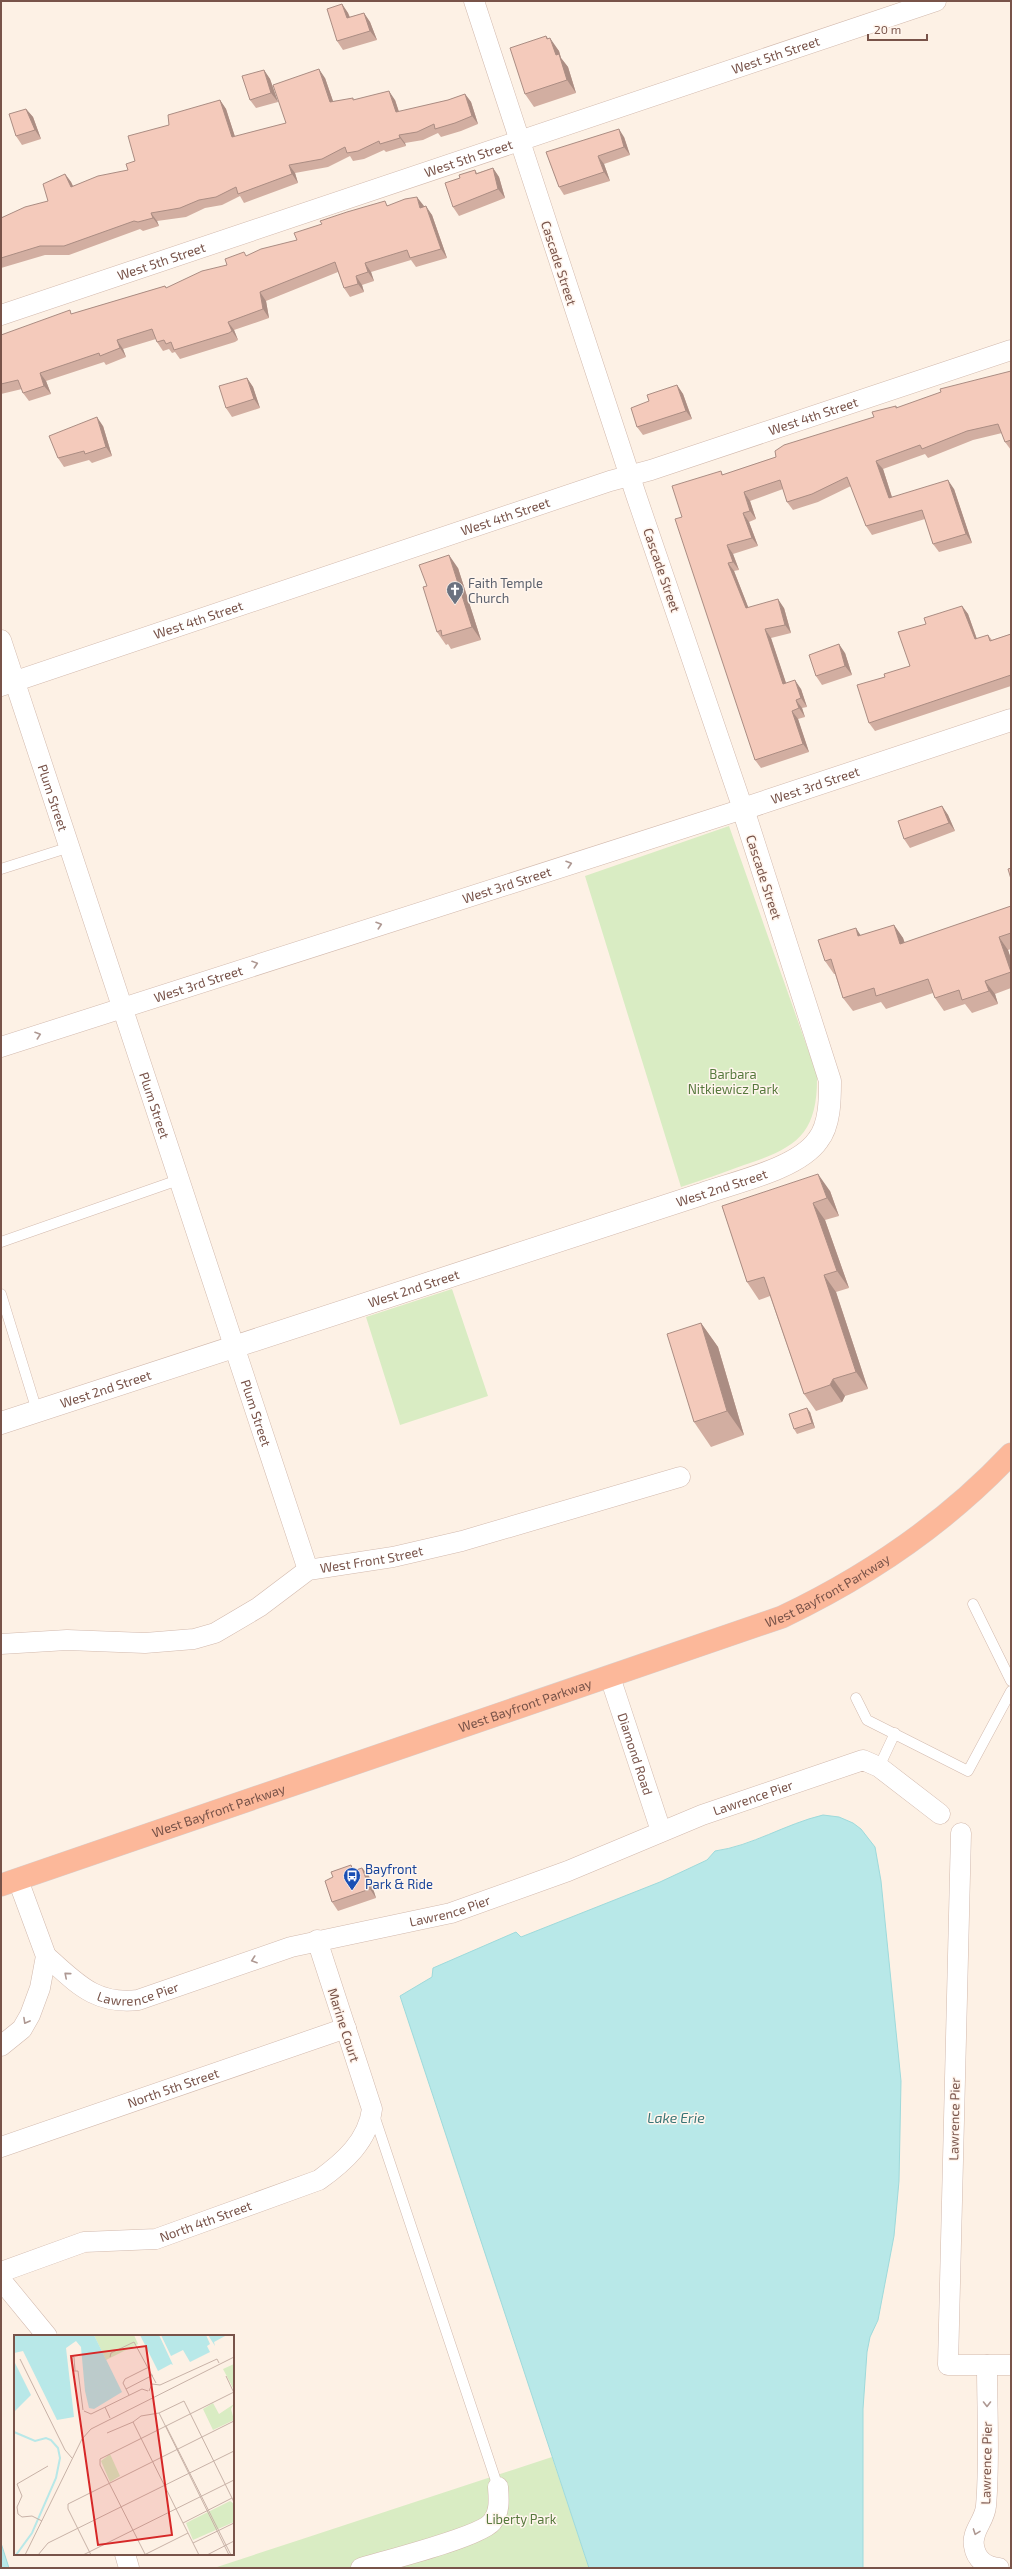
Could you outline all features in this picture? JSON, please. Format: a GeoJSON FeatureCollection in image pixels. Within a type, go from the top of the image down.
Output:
{"type":"FeatureCollection","features":[{"type":"Feature","properties":{"kind":"highway","name":"West Bayfront Parkway"},"geometry":{"type":"LineString","coordinates":[[9,1882],[782,1617],[851,1582],[888,1559],[956,1508],[1011,1454]]}},
{"type":"Feature","properties":{"kind":"street","name":"Cascade Street"},"geometry":{"type":"LineString","coordinates":[[474,1],[630,476],[744,809],[827,1068],[830,1081],[829,1106],[826,1123],[819,1140]]}},
{"type":"Feature","properties":{"kind":"street","name":"West 5th Street"},"geometry":{"type":"LineString","coordinates":[[1,315],[936,1]]}},
{"type":"Feature","properties":{"kind":"street","name":"West 4th Street"},"geometry":{"type":"LineString","coordinates":[[8,684],[1011,350]]}},
{"type":"Feature","properties":{"kind":"street","name":"Plum Street"},"geometry":{"type":"LineString","coordinates":[[1,640],[8,684],[70,847],[308,1570]]}},
{"type":"Feature","properties":{"kind":"street","name":"West 3rd Street"},"geometry":{"type":"LineString","coordinates":[[1,1047],[123,1006],[744,809],[1011,720]]}},
{"type":"Feature","properties":{"kind":"street","name":"West 2nd Street"},"geometry":{"type":"LineString","coordinates":[[1,1423],[234,1348],[787,1164],[809,1150],[819,1140]]}},
{"type":"Feature","properties":{"kind":"street","name":"West Front Street"},"geometry":{"type":"LineString","coordinates":[[1,1644],[67,1640],[145,1643],[194,1639],[215,1633],[259,1607],[308,1570],[393,1557],[462,1542],[680,1477]]}},
{"type":"Feature","properties":{"kind":"street","name":"Diamond Road"},"geometry":{"type":"LineString","coordinates":[[610,1677],[660,1831]]}},
{"type":"Feature","properties":{"kind":"street","name":"Lawrence Pier"},"geometry":{"type":"LineString","coordinates":[[46,1956],[88,1992],[99,1997],[124,2001],[138,2000],[317,1940],[405,1924],[451,1913],[561,1874],[660,1831],[863,1760],[879,1767],[940,1814]]}},
{"type":"Feature","properties":{"kind":"street","name":"Lawrence Pier"},"geometry":{"type":"LineString","coordinates":[[961,1833],[948,2365],[1011,2366]]}},
{"type":"Feature","properties":{"kind":"street"},"geometry":{"type":"LineString","coordinates":[[1,2046],[22,2029],[30,2015],[40,1988],[46,1956],[9,1882]]}},
{"type":"Feature","properties":{"kind":"street","name":"Marine Court"},"geometry":{"type":"LineString","coordinates":[[317,1940],[372,2109]]}},
{"type":"Feature","properties":{"kind":"street","name":"North 5th Street"},"geometry":{"type":"LineString","coordinates":[[1,2147],[346,2028]]}},
{"type":"Feature","properties":{"kind":"street","name":"North 4th Street"},"geometry":{"type":"LineString","coordinates":[[1,2272],[84,2242],[156,2239],[319,2180],[341,2164],[353,2151],[367,2130],[372,2109]]}},
{"type":"Feature","properties":{"kind":"street"},"geometry":{"type":"LineString","coordinates":[[1,2280],[46,2335]]}},
{"type":"Feature","properties":{"kind":"street","name":"Lawrence Pier"},"geometry":{"type":"LineString","coordinates":[[987,2365],[986,2507],[985,2515],[974,2535],[974,2546],[978,2557],[984,2564],[1000,2568]]}},
{"type":"Feature","properties":{"kind":"street"},"geometry":{"type":"LineString","coordinates":[[361,2568],[472,2533],[491,2523],[499,2508],[498,2487]]}},
{"type":"Feature","properties":{"kind":"street"},"geometry":{"type":"LineString","coordinates":[[125,2555],[129,2568]]}},
{"type":"Feature","properties":{"kind":"street"},"geometry":{"type":"LineString","coordinates":[[1005,2568],[1011,2566]]}},
{"type":"Feature","properties":{"kind":"lane"},"geometry":{"type":"LineString","coordinates":[[1,869],[70,847]]}},
{"type":"Feature","properties":{"kind":"lane"},"geometry":{"type":"LineString","coordinates":[[1,1242],[180,1179]]}},
{"type":"Feature","properties":{"kind":"lane"},"geometry":{"type":"LineString","coordinates":[[1,1294],[37,1412]]}},
{"type":"Feature","properties":{"kind":"lane"},"geometry":{"type":"LineString","coordinates":[[973,1604],[1011,1681]]}},
{"type":"Feature","properties":{"kind":"lane"},"geometry":{"type":"LineString","coordinates":[[856,1698],[867,1720],[968,1771],[1011,1691]]}},
{"type":"Feature","properties":{"kind":"lane"},"geometry":{"type":"LineString","coordinates":[[879,1767],[895,1733]]}},
{"type":"Feature","properties":{"kind":"lane"},"geometry":{"type":"LineString","coordinates":[[372,2109],[498,2487]]}},
{"type":"Feature","properties":{"kind":"green space","name":"Barbara Nitkiewicz Park"},"geometry":{"type":"Polygon","coordinates":[[[729,826],[817,1075],[816,1095],[813,1112],[808,1125],[800,1136],[790,1145],[762,1159],[681,1187],[585,876],[729,826]]]}},
{"type":"Feature","properties":{"kind":"green space"},"geometry":{"type":"Polygon","coordinates":[[[452,1289],[488,1396],[400,1425],[366,1317],[452,1289]]]}},
{"type":"Feature","properties":{"kind":"green space","name":"Liberty Park"},"geometry":{"type":"Polygon","coordinates":[[[552,2457],[589,2568],[214,2568],[552,2457]]]}},
{"type":"Feature","properties":{"kind":"water","name":"Lake Erie"},"geometry":{"type":"Polygon","coordinates":[[[823,1815],[839,1817],[853,1823],[861,1829],[875,1847],[881,1881],[901,2081],[899,2181],[894,2236],[878,2320],[870,2337],[867,2352],[863,2409],[863,2568],[589,2568],[400,1996],[432,1977],[433,1968],[516,1932],[521,1937],[660,1882],[707,1860],[715,1851],[742,1845],[795,1824],[823,1815]]]}},
{"type":"Feature","properties":{"kind":"water"},"geometry":{"type":"Polygon","coordinates":[[[1,2543],[9,2568],[1,2568],[1,2543]]]}},
{"type":"Feature","properties":{"kind":"building"},"geometry":{"type":"Polygon","coordinates":[[[342,4],[347,18],[364,13],[370,31],[337,41],[327,9],[342,4]]]}},
{"type":"Feature","properties":{"kind":"building"},"geometry":{"type":"Polygon","coordinates":[[[546,36],[547,39],[550,38],[556,55],[559,54],[567,80],[525,94],[510,48],[546,36]]]}},
{"type":"Feature","properties":{"kind":"building"},"geometry":{"type":"Polygon","coordinates":[[[319,69],[330,102],[353,98],[353,100],[389,91],[396,112],[448,100],[465,94],[472,116],[435,129],[434,124],[417,132],[399,135],[400,138],[380,144],[379,141],[358,151],[347,153],[345,147],[322,159],[289,165],[292,174],[238,194],[236,187],[216,197],[199,200],[180,208],[151,213],[153,218],[138,222],[134,221],[64,246],[40,246],[1,258],[1,218],[25,207],[48,201],[43,184],[65,174],[71,187],[98,176],[128,170],[126,164],[135,161],[128,136],[169,125],[168,115],[220,100],[232,137],[286,123],[273,85],[319,69]]]}},
{"type":"Feature","properties":{"kind":"building"},"geometry":{"type":"Polygon","coordinates":[[[264,70],[271,93],[250,100],[242,76],[264,70]]]}},
{"type":"Feature","properties":{"kind":"building"},"geometry":{"type":"Polygon","coordinates":[[[26,109],[35,130],[16,136],[9,114],[26,109]]]}},
{"type":"Feature","properties":{"kind":"building"},"geometry":{"type":"Polygon","coordinates":[[[619,129],[624,147],[598,156],[604,172],[559,187],[546,152],[619,129]]]}},
{"type":"Feature","properties":{"kind":"building"},"geometry":{"type":"Polygon","coordinates":[[[493,168],[498,189],[453,207],[445,183],[460,178],[459,175],[475,170],[476,174],[493,168]]]}},
{"type":"Feature","properties":{"kind":"building"},"geometry":{"type":"Polygon","coordinates":[[[417,197],[420,208],[426,206],[441,249],[410,258],[407,250],[365,263],[368,272],[356,276],[358,284],[344,288],[335,262],[260,292],[263,309],[228,322],[232,331],[229,333],[174,350],[171,342],[166,344],[164,340],[157,342],[152,329],[117,340],[120,348],[100,356],[99,353],[40,373],[44,386],[23,393],[18,380],[1,384],[1,335],[70,310],[71,314],[165,286],[166,288],[202,271],[227,265],[225,259],[244,252],[246,256],[261,249],[297,240],[294,233],[322,224],[320,221],[347,212],[385,201],[387,206],[405,199],[417,197]]]}},
{"type":"Feature","properties":{"kind":"building"},"geometry":{"type":"Polygon","coordinates":[[[1011,371],[1011,440],[1005,442],[998,424],[967,431],[922,449],[920,445],[876,461],[889,498],[948,480],[966,534],[933,544],[922,510],[866,526],[847,477],[812,494],[787,502],[780,480],[744,492],[750,511],[743,513],[752,538],[727,545],[733,562],[728,563],[746,608],[778,599],[785,625],[765,629],[783,684],[795,680],[801,698],[796,700],[799,708],[792,711],[803,744],[755,760],[675,519],[682,517],[672,486],[721,471],[722,475],[776,457],[775,451],[784,445],[874,417],[872,412],[896,406],[896,408],[941,392],[940,389],[1011,371]]]}},
{"type":"Feature","properties":{"kind":"building"},"geometry":{"type":"Polygon","coordinates":[[[247,378],[254,399],[226,408],[219,386],[247,378]]]}},
{"type":"Feature","properties":{"kind":"building"},"geometry":{"type":"Polygon","coordinates":[[[677,385],[686,411],[637,427],[631,408],[649,401],[647,395],[677,385]]]}},
{"type":"Feature","properties":{"kind":"building"},"geometry":{"type":"Polygon","coordinates":[[[97,417],[106,447],[85,454],[84,451],[58,458],[49,436],[97,417]]]}},
{"type":"Feature","properties":{"kind":"building"},"geometry":{"type":"Polygon","coordinates":[[[449,555],[472,627],[442,636],[441,630],[437,632],[423,587],[427,586],[419,565],[449,555]]]}},
{"type":"Feature","properties":{"kind":"building"},"geometry":{"type":"Polygon","coordinates":[[[962,606],[975,639],[988,635],[990,641],[1011,634],[1011,675],[869,723],[857,685],[885,677],[884,674],[910,666],[898,632],[926,624],[924,618],[962,606]]]}},
{"type":"Feature","properties":{"kind":"building"},"geometry":{"type":"Polygon","coordinates":[[[839,644],[845,666],[816,676],[809,655],[839,644]]]}},
{"type":"Feature","properties":{"kind":"building"},"geometry":{"type":"Polygon","coordinates":[[[942,806],[949,823],[904,839],[898,821],[942,806]]]}},
{"type":"Feature","properties":{"kind":"building"},"geometry":{"type":"Polygon","coordinates":[[[1011,868],[1011,879],[1008,869],[1011,868]]]}},
{"type":"Feature","properties":{"kind":"building"},"geometry":{"type":"Polygon","coordinates":[[[1011,906],[1011,933],[999,937],[1011,972],[985,981],[989,991],[962,1000],[959,990],[935,998],[928,979],[876,996],[874,988],[843,998],[831,959],[825,961],[818,940],[856,928],[858,936],[894,925],[900,944],[1011,906]]]}},
{"type":"Feature","properties":{"kind":"building"},"geometry":{"type":"Polygon","coordinates":[[[818,1174],[827,1198],[813,1203],[837,1271],[824,1275],[856,1372],[833,1379],[830,1385],[804,1394],[764,1277],[747,1282],[722,1206],[818,1174]]]}},
{"type":"Feature","properties":{"kind":"building"},"geometry":{"type":"Polygon","coordinates":[[[701,1323],[727,1411],[694,1422],[667,1334],[701,1323]]]}},
{"type":"Feature","properties":{"kind":"building"},"geometry":{"type":"Polygon","coordinates":[[[807,1408],[812,1423],[794,1429],[789,1414],[807,1408]]]}},
{"type":"Feature","properties":{"kind":"building"},"geometry":{"type":"Polygon","coordinates":[[[351,1865],[353,1871],[362,1868],[370,1889],[332,1902],[325,1881],[333,1877],[331,1872],[351,1865]]]}},
{"type":"Feature","properties":{"kind":"place","name":"Faith Temple Church"},"geometry":{"type":"Point","coordinates":[455,605]}},
{"type":"Feature","properties":{"kind":"place","name":"Bayfront Park & Ride"},"geometry":{"type":"Point","coordinates":[352,1891]}}]}
